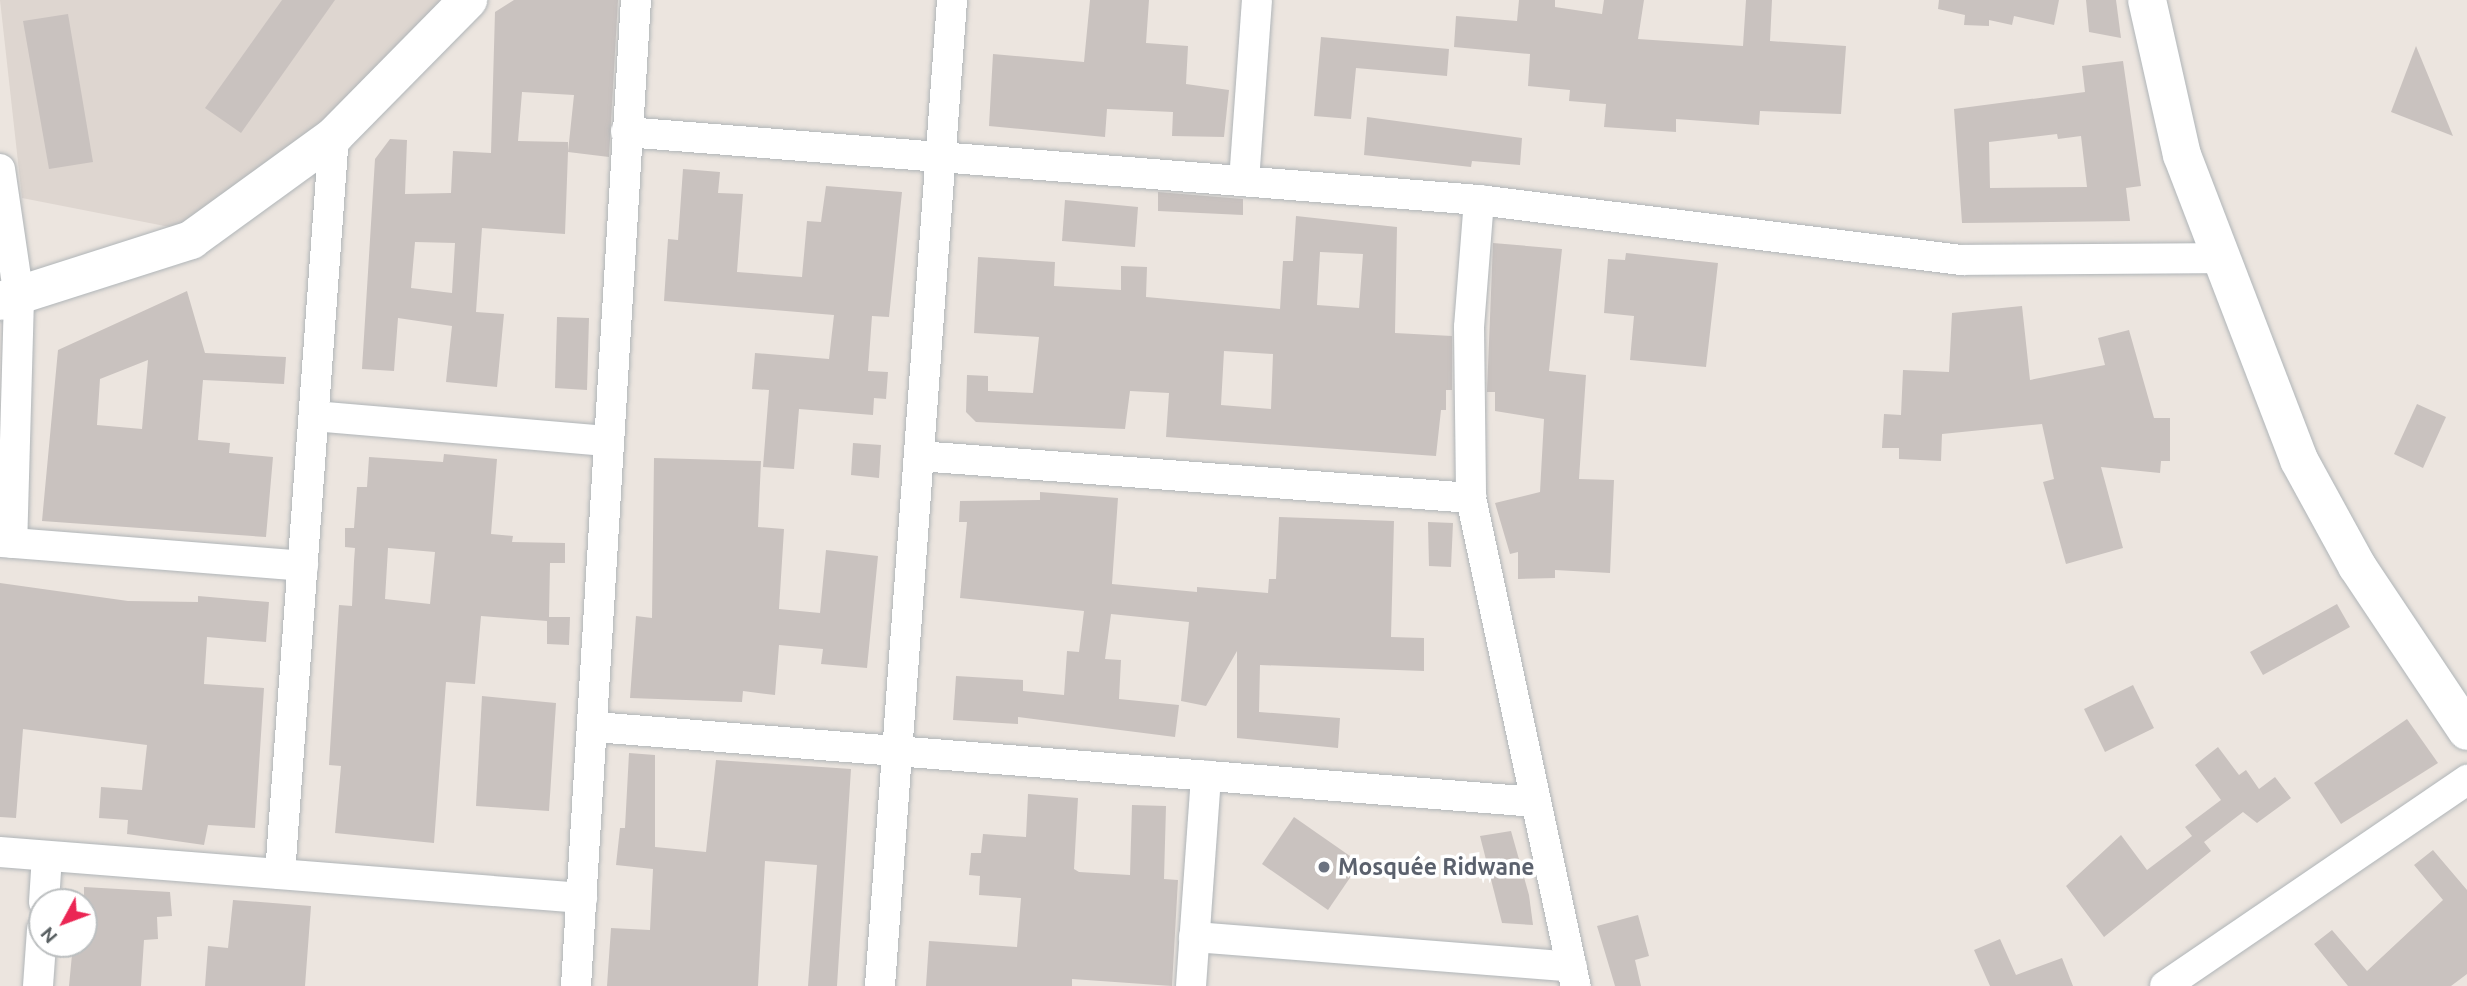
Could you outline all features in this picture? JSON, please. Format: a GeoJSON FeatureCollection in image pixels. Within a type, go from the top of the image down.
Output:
{"type":"FeatureCollection","features":[{"type":"Feature","properties":{"kind":"street"},"geometry":{"type":"LineString","coordinates":[[10,300],[191,240],[334,136],[468,0]]}},
{"type":"Feature","properties":{"kind":"street"},"geometry":{"type":"LineString","coordinates":[[576,986],[595,727],[606,441],[636,0]]}},
{"type":"Feature","properties":{"kind":"street"},"geometry":{"type":"LineString","coordinates":[[880,986],[952,0]]}},
{"type":"Feature","properties":{"kind":"street"},"geometry":{"type":"LineString","coordinates":[[1244,181],[1257,0]]}},
{"type":"Feature","properties":{"kind":"street"},"geometry":{"type":"LineString","coordinates":[[2147,0],[2182,155],[2299,460],[2357,566],[2467,731]]}},
{"type":"Feature","properties":{"kind":"street"},"geometry":{"type":"LineString","coordinates":[[626,132],[1479,200],[1962,260],[2221,258]]}},
{"type":"Feature","properties":{"kind":"street"},"geometry":{"type":"LineString","coordinates":[[280,874],[334,136]]}},
{"type":"Feature","properties":{"kind":"street"},"geometry":{"type":"LineString","coordinates":[[0,169],[10,300],[6,542],[303,566]]}},
{"type":"Feature","properties":{"kind":"street"},"geometry":{"type":"LineString","coordinates":[[1194,937],[1574,976],[1471,498],[1469,340],[1479,200]]}},
{"type":"Feature","properties":{"kind":"street"},"geometry":{"type":"LineString","coordinates":[[314,416],[606,441]]}},
{"type":"Feature","properties":{"kind":"street"},"geometry":{"type":"LineString","coordinates":[[919,456],[1471,498]]}},
{"type":"Feature","properties":{"kind":"street"},"geometry":{"type":"LineString","coordinates":[[595,727],[1535,802]]}},
{"type":"Feature","properties":{"kind":"street"},"geometry":{"type":"LineString","coordinates":[[1191,986],[1206,776]]}},
{"type":"Feature","properties":{"kind":"street"},"geometry":{"type":"LineString","coordinates":[[2165,986],[2467,780]]}},
{"type":"Feature","properties":{"kind":"street"},"geometry":{"type":"LineString","coordinates":[[0,852],[582,898]]}},
{"type":"Feature","properties":{"kind":"street"},"geometry":{"type":"LineString","coordinates":[[45,888],[47,856]]}},
{"type":"Feature","properties":{"kind":"street"},"geometry":{"type":"LineString","coordinates":[[38,986],[40,958]]}},
{"type":"Feature","properties":{"kind":"shaded area"},"geometry":{"type":"Polygon","coordinates":[[[0,0],[474,0],[318,130],[180,229],[22,198],[0,0]]]}},
{"type":"Feature","properties":{"kind":"building"},"geometry":{"type":"Polygon","coordinates":[[[282,0],[335,0],[241,133],[205,108],[282,0]]]}},
{"type":"Feature","properties":{"kind":"building"},"geometry":{"type":"Polygon","coordinates":[[[514,0],[618,0],[609,157],[568,152],[565,234],[482,228],[476,312],[504,314],[497,387],[446,382],[452,326],[398,318],[394,371],[362,369],[375,159],[390,139],[407,140],[405,194],[451,193],[453,151],[491,153],[495,12],[514,0]],[[522,92],[518,141],[568,142],[568,152],[574,95],[522,92]],[[415,242],[411,288],[452,293],[455,243],[415,242]]]}},
{"type":"Feature","properties":{"kind":"building"},"geometry":{"type":"Polygon","coordinates":[[[1090,0],[1149,0],[1146,43],[1188,46],[1186,84],[1229,90],[1224,137],[1172,136],[1173,112],[1107,109],[1105,137],[989,126],[993,54],[1084,62],[1090,0]]]}},
{"type":"Feature","properties":{"kind":"building"},"geometry":{"type":"Polygon","coordinates":[[[1519,0],[1555,0],[1555,7],[1602,14],[1604,0],[1644,0],[1638,39],[1743,46],[1746,0],[1772,0],[1770,41],[1846,46],[1841,114],[1760,111],[1759,125],[1676,119],[1676,132],[1604,127],[1606,104],[1569,101],[1570,90],[1528,86],[1530,54],[1454,47],[1456,16],[1517,21],[1519,0]]]}},
{"type":"Feature","properties":{"kind":"building"},"geometry":{"type":"Polygon","coordinates":[[[1939,0],[2059,0],[2054,25],[2014,16],[2012,25],[1989,20],[1989,26],[1964,25],[1965,15],[1938,9],[1939,0]]]}},
{"type":"Feature","properties":{"kind":"building"},"geometry":{"type":"Polygon","coordinates":[[[2086,0],[2116,0],[2121,38],[2089,32],[2086,0]]]}},
{"type":"Feature","properties":{"kind":"building"},"geometry":{"type":"Polygon","coordinates":[[[68,14],[93,162],[49,169],[23,21],[68,14]]]}},
{"type":"Feature","properties":{"kind":"building"},"geometry":{"type":"Polygon","coordinates":[[[1321,37],[1449,49],[1447,76],[1356,68],[1351,119],[1314,116],[1321,37]]]}},
{"type":"Feature","properties":{"kind":"building"},"geometry":{"type":"Polygon","coordinates":[[[2416,46],[2453,136],[2391,112],[2416,46]]]}},
{"type":"Feature","properties":{"kind":"building"},"geometry":{"type":"Polygon","coordinates":[[[2123,61],[2141,186],[2126,188],[2130,221],[1962,223],[1954,109],[2085,92],[2082,66],[2123,61]],[[2057,134],[1989,142],[1990,188],[2087,187],[2081,136],[2058,139],[2057,134]]]}},
{"type":"Feature","properties":{"kind":"building"},"geometry":{"type":"Polygon","coordinates":[[[1367,117],[1522,138],[1520,165],[1472,161],[1471,167],[1364,155],[1367,117]]]}},
{"type":"Feature","properties":{"kind":"building"},"geometry":{"type":"Polygon","coordinates":[[[683,169],[720,172],[718,193],[743,194],[737,272],[802,277],[807,221],[821,222],[826,186],[902,192],[889,317],[872,316],[868,371],[888,372],[886,399],[874,398],[873,415],[799,409],[794,469],[763,467],[769,390],[752,389],[755,353],[829,359],[834,315],[664,301],[668,239],[678,240],[683,169]]]}},
{"type":"Feature","properties":{"kind":"building"},"geometry":{"type":"Polygon","coordinates":[[[1158,192],[1243,199],[1243,215],[1158,211],[1158,192]]]}},
{"type":"Feature","properties":{"kind":"building"},"geometry":{"type":"Polygon","coordinates":[[[1065,200],[1138,207],[1135,247],[1062,241],[1065,200]]]}},
{"type":"Feature","properties":{"kind":"building"},"geometry":{"type":"Polygon","coordinates":[[[1296,216],[1397,227],[1395,333],[1452,336],[1452,390],[1446,390],[1446,410],[1441,410],[1436,456],[1166,437],[1169,393],[1130,391],[1125,429],[976,422],[966,412],[967,375],[988,376],[988,391],[1033,393],[1039,337],[974,333],[978,257],[1055,262],[1054,286],[1121,290],[1121,266],[1147,267],[1146,297],[1280,309],[1283,261],[1293,261],[1296,216]],[[1320,252],[1317,305],[1359,308],[1363,254],[1320,252]],[[1224,351],[1221,405],[1271,409],[1273,354],[1224,351]]]}},
{"type":"Feature","properties":{"kind":"building"},"geometry":{"type":"Polygon","coordinates":[[[1493,243],[1562,249],[1549,371],[1586,375],[1579,479],[1614,480],[1610,573],[1555,570],[1555,578],[1518,579],[1518,552],[1510,554],[1495,503],[1540,492],[1544,419],[1495,411],[1495,392],[1487,392],[1493,243]]]}},
{"type":"Feature","properties":{"kind":"building"},"geometry":{"type":"Polygon","coordinates":[[[1626,253],[1718,263],[1706,367],[1630,360],[1634,316],[1604,313],[1608,259],[1625,260],[1626,253]]]}},
{"type":"Feature","properties":{"kind":"building"},"geometry":{"type":"Polygon","coordinates":[[[187,291],[205,353],[286,357],[284,384],[203,380],[198,440],[230,443],[229,453],[273,457],[266,537],[42,521],[58,350],[187,291]],[[148,360],[100,379],[97,425],[142,429],[148,360]]]}},
{"type":"Feature","properties":{"kind":"building"},"geometry":{"type":"Polygon","coordinates":[[[2022,306],[2030,380],[2105,365],[2098,338],[2129,330],[2154,418],[2170,418],[2170,461],[2161,461],[2160,473],[2101,467],[2123,548],[2066,564],[2043,482],[2054,479],[2042,424],[1942,434],[1941,461],[1899,459],[1899,448],[1882,448],[1884,414],[1901,415],[1903,370],[1949,372],[1952,313],[2022,306]]]}},
{"type":"Feature","properties":{"kind":"building"},"geometry":{"type":"Polygon","coordinates":[[[557,317],[589,318],[587,390],[555,388],[557,317]]]}},
{"type":"Feature","properties":{"kind":"building"},"geometry":{"type":"Polygon","coordinates":[[[2417,404],[2446,417],[2423,468],[2394,454],[2417,404]]]}},
{"type":"Feature","properties":{"kind":"building"},"geometry":{"type":"Polygon","coordinates":[[[853,443],[881,445],[879,478],[851,475],[853,443]]]}},
{"type":"Feature","properties":{"kind":"building"},"geometry":{"type":"Polygon","coordinates":[[[444,454],[497,459],[491,534],[513,536],[512,542],[565,543],[565,563],[550,563],[549,617],[570,617],[569,645],[547,644],[547,621],[481,616],[475,684],[446,682],[434,843],[335,833],[341,766],[329,765],[339,605],[352,606],[355,548],[345,547],[345,528],[354,528],[357,487],[367,487],[369,457],[443,462],[444,454]],[[388,548],[385,599],[430,604],[435,552],[388,548]]]}},
{"type":"Feature","properties":{"kind":"building"},"geometry":{"type":"Polygon","coordinates":[[[654,458],[761,461],[758,527],[784,529],[779,609],[820,613],[826,550],[878,556],[867,668],[821,664],[823,649],[779,645],[775,695],[743,691],[742,702],[630,698],[636,616],[652,618],[654,458]]]}},
{"type":"Feature","properties":{"kind":"building"},"geometry":{"type":"Polygon","coordinates":[[[1040,492],[1118,498],[1112,584],[1197,592],[1197,587],[1268,593],[1269,579],[1276,579],[1279,517],[1394,521],[1391,637],[1424,638],[1424,671],[1260,665],[1259,712],[1340,718],[1338,748],[1237,738],[1237,651],[1206,706],[1181,701],[1189,622],[1111,614],[1105,659],[1121,660],[1119,699],[1179,705],[1175,737],[1018,717],[1018,724],[953,720],[956,676],[1023,680],[1023,691],[1064,695],[1067,651],[1079,652],[1084,611],[960,598],[967,522],[959,522],[960,501],[1040,500],[1040,492]]]}},
{"type":"Feature","properties":{"kind":"building"},"geometry":{"type":"Polygon","coordinates":[[[1428,522],[1453,523],[1451,567],[1429,566],[1428,522]]]}},
{"type":"Feature","properties":{"kind":"building"},"geometry":{"type":"Polygon","coordinates":[[[0,583],[128,601],[198,602],[198,596],[269,602],[266,642],[207,637],[204,684],[264,688],[255,828],[208,825],[204,845],[127,834],[128,820],[99,818],[101,787],[142,790],[147,745],[23,729],[16,818],[0,817],[0,583]]]}},
{"type":"Feature","properties":{"kind":"building"},"geometry":{"type":"Polygon","coordinates":[[[2337,604],[2350,627],[2263,675],[2250,652],[2337,604]]]}},
{"type":"Feature","properties":{"kind":"building"},"geometry":{"type":"Polygon","coordinates":[[[2133,685],[2154,728],[2105,752],[2084,709],[2133,685]]]}},
{"type":"Feature","properties":{"kind":"building"},"geometry":{"type":"Polygon","coordinates":[[[482,696],[556,703],[549,811],[476,806],[482,696]]]}},
{"type":"Feature","properties":{"kind":"building"},"geometry":{"type":"Polygon","coordinates":[[[2407,719],[2438,763],[2341,824],[2314,783],[2407,719]]]}},
{"type":"Feature","properties":{"kind":"building"},"geometry":{"type":"Polygon","coordinates":[[[2218,747],[2239,775],[2246,770],[2259,789],[2275,777],[2291,798],[2257,823],[2243,812],[2204,842],[2211,851],[2104,937],[2066,886],[2121,835],[2147,870],[2192,836],[2185,827],[2221,800],[2195,765],[2218,747]]]}},
{"type":"Feature","properties":{"kind":"building"},"geometry":{"type":"Polygon","coordinates":[[[629,753],[655,755],[655,847],[706,852],[716,760],[851,769],[837,986],[808,986],[817,865],[765,861],[758,986],[607,986],[611,928],[650,930],[653,869],[616,865],[620,828],[625,828],[629,753]]]}},
{"type":"Feature","properties":{"kind":"building"},"geometry":{"type":"Polygon","coordinates":[[[1028,794],[1078,798],[1074,869],[1079,872],[1130,875],[1132,805],[1166,806],[1164,879],[1178,880],[1172,986],[1072,979],[1072,986],[926,986],[929,941],[1017,947],[1021,898],[979,895],[980,876],[969,875],[971,853],[981,853],[983,834],[1026,837],[1028,794]]]}},
{"type":"Feature","properties":{"kind":"building"},"geometry":{"type":"Polygon","coordinates":[[[1294,817],[1360,863],[1328,910],[1262,864],[1294,817]]]}},
{"type":"Feature","properties":{"kind":"building"},"geometry":{"type":"Polygon","coordinates":[[[1511,831],[1529,895],[1533,925],[1502,923],[1480,836],[1511,831]]]}},
{"type":"Feature","properties":{"kind":"building"},"geometry":{"type":"Polygon","coordinates":[[[2433,850],[2467,890],[2467,974],[2451,986],[2348,986],[2314,944],[2332,930],[2367,971],[2443,900],[2414,865],[2433,850]]]}},
{"type":"Feature","properties":{"kind":"building"},"geometry":{"type":"Polygon","coordinates":[[[84,887],[170,892],[172,916],[157,917],[158,939],[144,940],[141,986],[69,986],[72,958],[98,958],[98,888],[84,887]]]}},
{"type":"Feature","properties":{"kind":"building"},"geometry":{"type":"Polygon","coordinates":[[[233,900],[311,906],[305,986],[205,986],[208,946],[228,948],[233,900]]]}},
{"type":"Feature","properties":{"kind":"building"},"geometry":{"type":"Polygon","coordinates":[[[1638,915],[1649,956],[1635,960],[1641,986],[1615,986],[1597,926],[1638,915]]]}},
{"type":"Feature","properties":{"kind":"building"},"geometry":{"type":"Polygon","coordinates":[[[2000,939],[2016,975],[2062,958],[2073,986],[1990,986],[1974,950],[2000,939]]]}},
{"type":"Feature","properties":{"kind":"place","name":"Mosquée Ridwane"},"geometry":{"type":"Point","coordinates":[1324,867]}}]}
